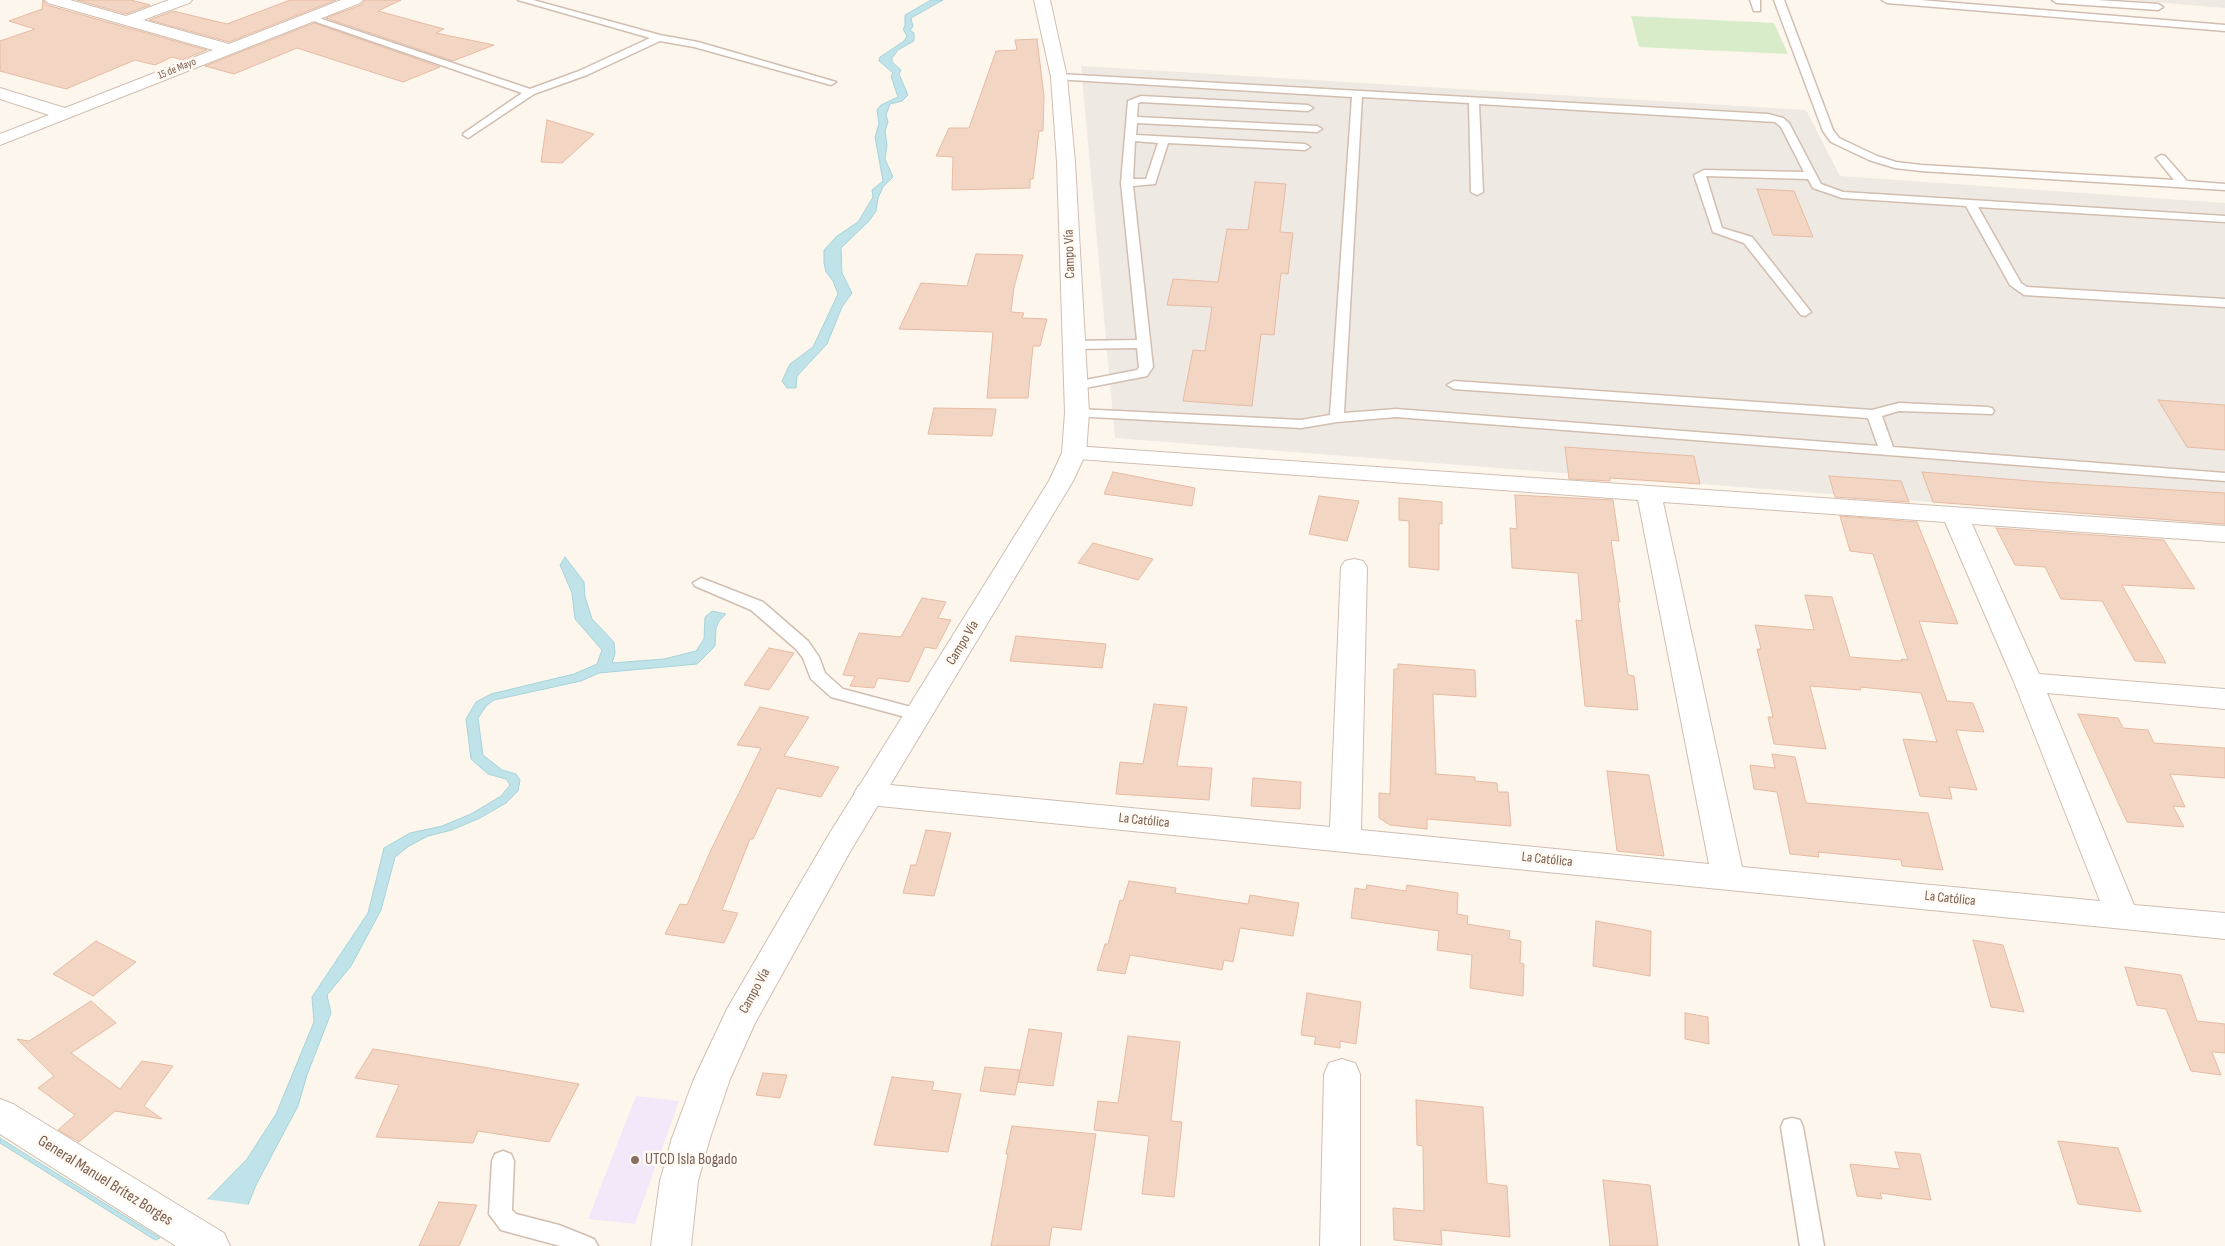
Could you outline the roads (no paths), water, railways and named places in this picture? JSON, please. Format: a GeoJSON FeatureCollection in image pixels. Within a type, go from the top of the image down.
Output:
{"type":"FeatureCollection","features":[{"type":"Feature","properties":{"kind":"street"},"geometry":{"type":"LineString","coordinates":[[53,0],[228,49]]}},
{"type":"Feature","properties":{"kind":"street"},"geometry":{"type":"LineString","coordinates":[[126,21],[184,0]]}},
{"type":"Feature","properties":{"kind":"street","name":"15 de Mayo"},"geometry":{"type":"LineString","coordinates":[[0,140],[355,0]]}},
{"type":"Feature","properties":{"kind":"street","name":"Campo Vía"},"geometry":{"type":"LineString","coordinates":[[671,1246],[680,1181],[691,1138],[712,1079],[739,1019],[772,958],[869,794],[920,715],[1061,482],[1074,453],[1076,400],[1066,162],[1059,77],[1042,0]]}},
{"type":"Feature","properties":{"kind":"street"},"geometry":{"type":"LineString","coordinates":[[0,93],[65,114]]}},
{"type":"Feature","properties":{"kind":"street"},"geometry":{"type":"LineString","coordinates":[[1074,453],[2225,534]]}},
{"type":"Feature","properties":{"kind":"street"},"geometry":{"type":"LineString","coordinates":[[1648,493],[1728,878]]}},
{"type":"Feature","properties":{"kind":"street"},"geometry":{"type":"LineString","coordinates":[[1955,515],[2028,682],[2122,916]]}},
{"type":"Feature","properties":{"kind":"street"},"geometry":{"type":"LineString","coordinates":[[1345,841],[1354,568]]}},
{"type":"Feature","properties":{"kind":"street"},"geometry":{"type":"LineString","coordinates":[[2028,682],[2225,699]]}},
{"type":"Feature","properties":{"kind":"street","name":"La Católica"},"geometry":{"type":"LineString","coordinates":[[869,794],[2225,926]]}},
{"type":"Feature","properties":{"kind":"street"},"geometry":{"type":"LineString","coordinates":[[1340,1246],[1342,1074]]}},
{"type":"Feature","properties":{"kind":"street","name":"General Manuel Brítez Borges"},"geometry":{"type":"LineString","coordinates":[[0,1115],[210,1246]]}},
{"type":"Feature","properties":{"kind":"lane"},"geometry":{"type":"LineString","coordinates":[[523,0],[659,38],[695,44],[831,82]]}},
{"type":"Feature","properties":{"kind":"lane"},"geometry":{"type":"LineString","coordinates":[[1779,0],[1828,131],[1835,140],[1850,148],[1895,165],[1921,168],[2225,187]]}},
{"type":"Feature","properties":{"kind":"lane"},"geometry":{"type":"LineString","coordinates":[[1887,0],[2225,28]]}},
{"type":"Feature","properties":{"kind":"lane"},"geometry":{"type":"LineString","coordinates":[[2057,0],[2158,8]]}},
{"type":"Feature","properties":{"kind":"lane"},"geometry":{"type":"LineString","coordinates":[[308,17],[530,92]]}},
{"type":"Feature","properties":{"kind":"lane"},"geometry":{"type":"LineString","coordinates":[[468,135],[530,92],[584,73],[659,38]]}},
{"type":"Feature","properties":{"kind":"lane"},"geometry":{"type":"LineString","coordinates":[[1059,77],[1768,117],[1779,120],[1785,125],[1817,186],[1842,195],[2225,219]]}},
{"type":"Feature","properties":{"kind":"lane"},"geometry":{"type":"LineString","coordinates":[[1337,418],[1357,93]]}},
{"type":"Feature","properties":{"kind":"lane"},"geometry":{"type":"LineString","coordinates":[[1076,400],[1142,373],[1146,367],[1127,183],[1134,101],[1141,99],[1308,108]]}},
{"type":"Feature","properties":{"kind":"lane"},"geometry":{"type":"LineString","coordinates":[[1474,100],[1477,192]]}},
{"type":"Feature","properties":{"kind":"lane"},"geometry":{"type":"LineString","coordinates":[[1132,120],[1317,129]]}},
{"type":"Feature","properties":{"kind":"lane"},"geometry":{"type":"LineString","coordinates":[[1130,138],[1305,147]]}},
{"type":"Feature","properties":{"kind":"lane"},"geometry":{"type":"LineString","coordinates":[[1127,183],[1151,182],[1164,140]]}},
{"type":"Feature","properties":{"kind":"lane"},"geometry":{"type":"LineString","coordinates":[[2161,158],[2183,184]]}},
{"type":"Feature","properties":{"kind":"lane"},"geometry":{"type":"LineString","coordinates":[[1805,312],[1748,240],[1717,230],[1700,175],[1704,173],[1812,176]]}},
{"type":"Feature","properties":{"kind":"lane"},"geometry":{"type":"LineString","coordinates":[[1970,202],[2016,285],[2024,291],[2225,303]]}},
{"type":"Feature","properties":{"kind":"lane"},"geometry":{"type":"LineString","coordinates":[[1073,345],[1143,344]]}},
{"type":"Feature","properties":{"kind":"lane"},"geometry":{"type":"LineString","coordinates":[[1454,385],[1874,414],[1886,409],[1899,407],[1987,411]]}},
{"type":"Feature","properties":{"kind":"lane"},"geometry":{"type":"LineString","coordinates":[[1076,400],[1301,424],[1337,418],[1405,414],[2225,476]]}},
{"type":"Feature","properties":{"kind":"lane"},"geometry":{"type":"LineString","coordinates":[[1874,414],[1887,451]]}},
{"type":"Feature","properties":{"kind":"lane"},"geometry":{"type":"LineString","coordinates":[[701,583],[757,606],[780,628],[802,645],[811,657],[817,676],[837,694],[920,715]]}},
{"type":"Feature","properties":{"kind":"lane"},"geometry":{"type":"LineString","coordinates":[[1792,1127],[1812,1246]]}},
{"type":"Feature","properties":{"kind":"lane"},"geometry":{"type":"LineString","coordinates":[[503,1160],[500,1214],[509,1223],[559,1235],[586,1246]]}},
{"type":"Feature","properties":{"kind":"water"},"geometry":{"type":"Polygon","coordinates":[[[931,0],[943,0],[911,18],[913,27],[910,30],[914,33],[914,41],[898,50],[892,58],[892,62],[901,70],[899,74],[908,95],[902,101],[890,104],[886,115],[888,122],[885,131],[887,145],[885,159],[893,177],[883,187],[878,198],[876,211],[869,221],[841,248],[842,273],[852,293],[842,307],[827,344],[797,376],[796,388],[787,388],[782,381],[790,364],[813,347],[838,294],[833,281],[826,272],[824,250],[837,236],[858,222],[873,197],[872,190],[883,181],[875,137],[879,124],[877,110],[881,105],[898,97],[891,76],[893,73],[879,61],[880,57],[904,41],[907,36],[903,29],[905,26],[905,15],[931,0]]]}},
{"type":"Feature","properties":{"kind":"water"},"geometry":{"type":"Polygon","coordinates":[[[565,557],[584,582],[585,597],[592,619],[614,642],[615,654],[612,663],[664,659],[696,651],[704,639],[705,617],[712,611],[726,614],[719,621],[716,628],[715,646],[697,664],[599,673],[581,681],[494,700],[487,705],[478,718],[483,755],[502,770],[516,774],[520,780],[518,791],[506,803],[480,818],[452,830],[428,836],[409,846],[395,857],[381,910],[351,966],[327,995],[331,1013],[307,1075],[298,1106],[256,1185],[246,1210],[206,1201],[247,1159],[276,1114],[314,1022],[312,997],[368,913],[384,848],[410,833],[442,826],[471,814],[501,796],[510,785],[506,779],[488,774],[471,759],[466,719],[476,702],[491,694],[574,674],[597,664],[602,650],[575,619],[572,593],[560,565],[565,557]]]}},
{"type":"Feature","properties":{"kind":"water"},"geometry":{"type":"Polygon","coordinates":[[[0,1138],[160,1238],[155,1240],[0,1143],[0,1138]]]}},
{"type":"Feature","properties":{"kind":"place","name":"UTCD Isla Bogado"},"geometry":{"type":"Point","coordinates":[635,1160]}}]}
